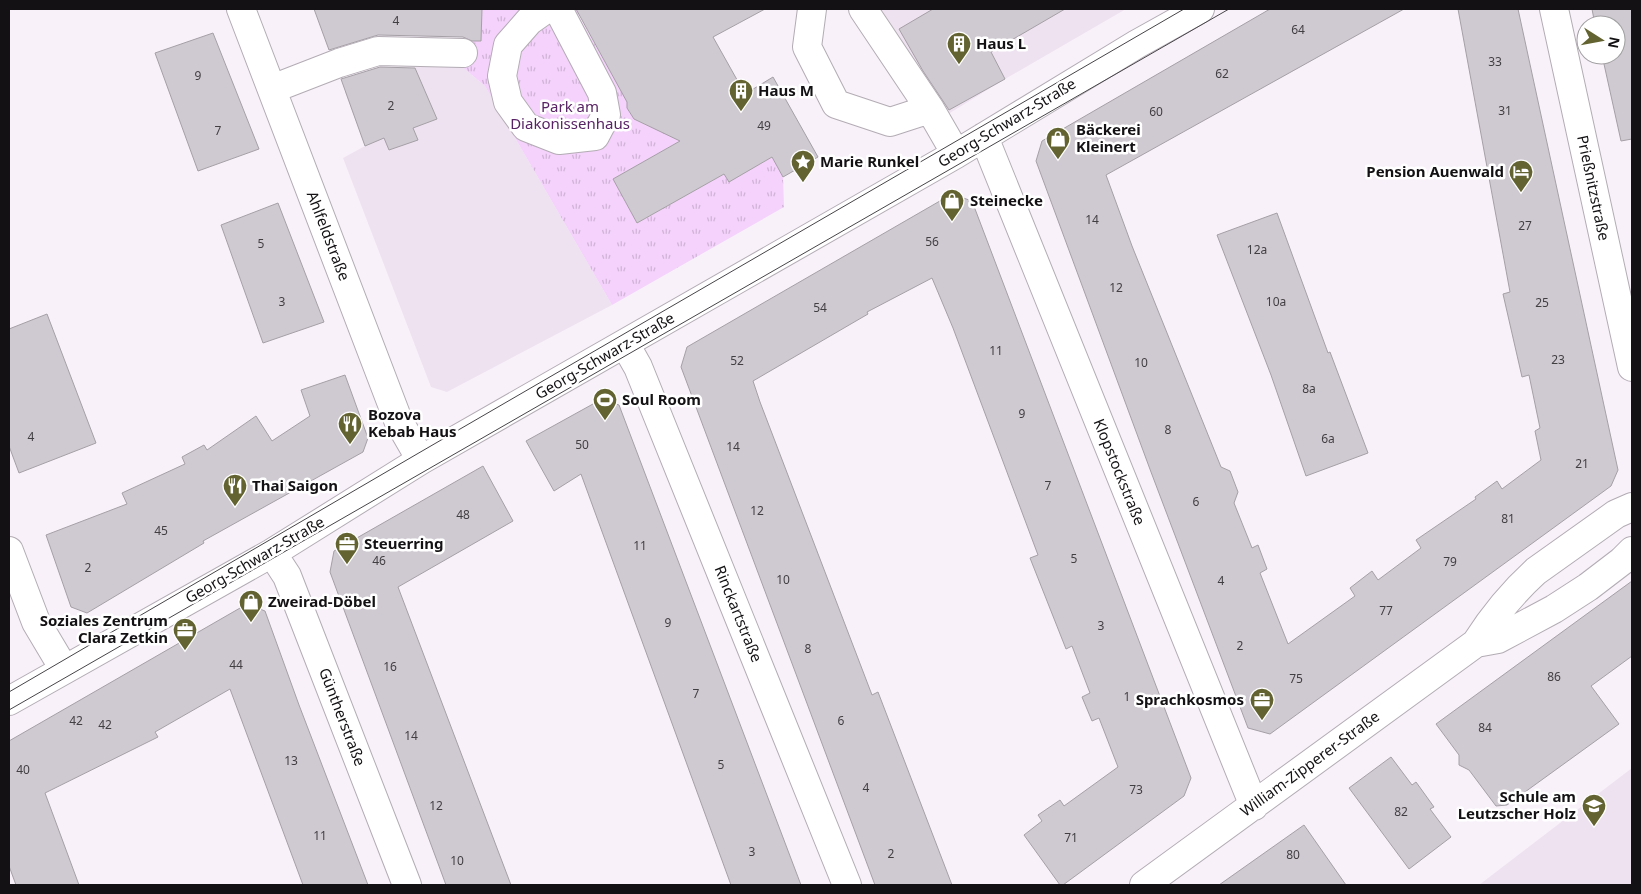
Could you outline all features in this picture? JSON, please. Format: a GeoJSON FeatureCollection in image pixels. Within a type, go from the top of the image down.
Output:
{"type":"FeatureCollection","features":[{"type":"Feature","properties":{"kind":"street","name":"Ahlfeldstraße"},"geometry":{"type":"LineString","coordinates":[[241,9],[398,420],[421,460]]}},
{"type":"Feature","properties":{"kind":"street"},"geometry":{"type":"LineString","coordinates":[[546,9],[529,21],[508,45],[502,76],[508,102],[526,127],[559,140],[595,136],[606,115],[602,93],[558,9]]}},
{"type":"Feature","properties":{"kind":"street"},"geometry":{"type":"LineString","coordinates":[[812,9],[807,47],[836,104],[890,122],[930,109]]}},
{"type":"Feature","properties":{"kind":"street","name":"Georg-Schwarz-Straße"},"geometry":{"type":"LineString","coordinates":[[9,701],[272,553],[421,460],[956,154],[1137,44],[1200,9]]}},
{"type":"Feature","properties":{"kind":"street","name":"Prießnitzstraße"},"geometry":{"type":"LineString","coordinates":[[1554,9],[1632,367]]}},
{"type":"Feature","properties":{"kind":"street"},"geometry":{"type":"LineString","coordinates":[[867,10],[930,109],[956,154]]}},
{"type":"Feature","properties":{"kind":"street"},"geometry":{"type":"LineString","coordinates":[[272,90],[378,51],[463,53]]}},
{"type":"Feature","properties":{"kind":"street","name":"Klopstockstraße"},"geometry":{"type":"LineString","coordinates":[[984,137],[1254,806]]}},
{"type":"Feature","properties":{"kind":"street","name":"Rinckartstraße"},"geometry":{"type":"LineString","coordinates":[[625,344],[638,367],[847,885]]}},
{"type":"Feature","properties":{"kind":"street","name":"William-Zipperer-Straße"},"geometry":{"type":"LineString","coordinates":[[1144,885],[1476,643],[1491,620],[1536,571],[1616,514],[1632,507]]}},
{"type":"Feature","properties":{"kind":"street"},"geometry":{"type":"LineString","coordinates":[[9,550],[36,622],[64,669]]}},
{"type":"Feature","properties":{"kind":"street","name":"William-Zipperer-Straße"},"geometry":{"type":"LineString","coordinates":[[1476,643],[1498,639],[1554,609],[1588,587],[1632,551]]}},
{"type":"Feature","properties":{"kind":"street","name":"Güntherstraße"},"geometry":{"type":"LineString","coordinates":[[272,553],[287,576],[407,885]]}},
{"type":"Feature","properties":{"kind":"shaded area","name":"Haus L"},"geometry":{"type":"Polygon","coordinates":[[[874,9],[1126,9],[937,121],[874,9]]]}},
{"type":"Feature","properties":{"kind":"shaded area"},"geometry":{"type":"Polygon","coordinates":[[[460,65],[485,86],[612,305],[447,392],[431,387],[343,158],[365,146],[345,92],[415,67],[460,65]]]}},
{"type":"Feature","properties":{"kind":"shaded area","name":"Schule am Leutzscher Holz"},"geometry":{"type":"Polygon","coordinates":[[[1632,768],[1632,885],[1479,885],[1632,768]]]}},
{"type":"Feature","properties":{"kind":"green space","name":"Park am Diakonissenhaus"},"geometry":{"type":"Polygon","coordinates":[[[482,9],[588,9],[578,15],[614,78],[656,54],[627,108],[634,119],[646,125],[657,124],[699,130],[613,179],[637,223],[724,174],[729,181],[772,157],[783,177],[784,207],[612,305],[485,86],[460,65],[468,40],[481,41],[482,9]]]}},
{"type":"Feature","properties":{"kind":"building"},"geometry":{"type":"Polygon","coordinates":[[[314,9],[482,9],[481,41],[472,41],[463,37],[378,35],[329,50],[314,9]]]}},
{"type":"Feature","properties":{"kind":"building","name":"Haus M"},"geometry":{"type":"Polygon","coordinates":[[[576,9],[765,9],[713,37],[745,94],[773,77],[818,157],[783,177],[772,157],[729,182],[724,174],[637,223],[613,179],[680,141],[634,119],[627,108],[627,102],[576,9]]]}},
{"type":"Feature","properties":{"kind":"building","name":"Haus L"},"geometry":{"type":"Polygon","coordinates":[[[933,9],[1065,9],[991,52],[1005,79],[949,110],[923,71],[899,29],[933,9]]]}},
{"type":"Feature","properties":{"kind":"building"},"geometry":{"type":"Polygon","coordinates":[[[1270,9],[1404,9],[1106,175],[1132,246],[1221,467],[1230,471],[1238,492],[1234,503],[1252,548],[1258,545],[1267,569],[1260,573],[1288,644],[1355,596],[1350,588],[1372,571],[1378,580],[1421,548],[1416,540],[1476,499],[1475,497],[1497,481],[1502,489],[1541,460],[1535,431],[1540,428],[1529,375],[1522,377],[1503,294],[1510,292],[1458,9],[1518,9],[1618,470],[1611,486],[1270,734],[1248,728],[1036,161],[1042,141],[1270,9]]]}},
{"type":"Feature","properties":{"kind":"building"},"geometry":{"type":"Polygon","coordinates":[[[1592,9],[1632,9],[1632,139],[1621,141],[1604,65],[1626,65],[1626,15],[1593,15],[1592,9]]]}},
{"type":"Feature","properties":{"kind":"building"},"geometry":{"type":"Polygon","coordinates":[[[213,33],[259,149],[198,171],[155,53],[213,33]]]}},
{"type":"Feature","properties":{"kind":"building"},"geometry":{"type":"Polygon","coordinates":[[[380,67],[415,68],[437,119],[413,128],[418,140],[389,150],[384,138],[365,146],[341,79],[380,67]]]}},
{"type":"Feature","properties":{"kind":"building"},"geometry":{"type":"Polygon","coordinates":[[[952,194],[972,201],[1191,778],[1184,796],[1063,885],[1060,885],[1024,835],[1042,821],[1038,815],[1060,800],[1064,806],[1118,767],[1099,718],[1092,721],[1082,697],[1090,693],[1072,646],[1066,649],[1030,558],[1038,555],[953,328],[932,278],[867,312],[868,314],[753,381],[872,695],[878,692],[952,885],[875,885],[681,367],[687,347],[952,194]]]}},
{"type":"Feature","properties":{"kind":"building"},"geometry":{"type":"Polygon","coordinates":[[[278,203],[324,322],[263,343],[221,225],[278,203]]]}},
{"type":"Feature","properties":{"kind":"building"},"geometry":{"type":"Polygon","coordinates":[[[1277,213],[1328,353],[1330,352],[1368,453],[1306,476],[1271,375],[1217,235],[1277,213]]]}},
{"type":"Feature","properties":{"kind":"building"},"geometry":{"type":"Polygon","coordinates":[[[47,314],[96,443],[19,473],[9,446],[9,329],[47,314]]]}},
{"type":"Feature","properties":{"kind":"building"},"geometry":{"type":"Polygon","coordinates":[[[345,375],[368,438],[363,452],[203,541],[204,543],[87,613],[71,607],[46,535],[127,504],[122,493],[185,464],[182,457],[204,445],[207,450],[256,416],[272,441],[310,416],[301,390],[345,375]]]}},
{"type":"Feature","properties":{"kind":"building"},"geometry":{"type":"Polygon","coordinates":[[[602,399],[619,405],[801,885],[731,885],[581,474],[554,491],[526,441],[602,399]]]}},
{"type":"Feature","properties":{"kind":"building"},"geometry":{"type":"Polygon","coordinates":[[[483,466],[513,521],[398,587],[511,885],[446,885],[330,572],[334,551],[483,466]]]}},
{"type":"Feature","properties":{"kind":"building"},"geometry":{"type":"Polygon","coordinates":[[[1632,581],[1632,656],[1591,686],[1619,724],[1507,805],[1496,806],[1469,770],[1459,765],[1459,755],[1436,724],[1632,581]]]}},
{"type":"Feature","properties":{"kind":"building"},"geometry":{"type":"Polygon","coordinates":[[[247,604],[265,611],[368,885],[303,885],[230,689],[155,732],[158,737],[45,793],[79,885],[16,885],[9,866],[9,741],[247,604]]]}},
{"type":"Feature","properties":{"kind":"building"},"geometry":{"type":"Polygon","coordinates":[[[1391,757],[1412,785],[1416,782],[1434,807],[1430,809],[1451,837],[1409,869],[1349,788],[1391,757]]]}},
{"type":"Feature","properties":{"kind":"building"},"geometry":{"type":"Polygon","coordinates":[[[1304,825],[1346,885],[1219,885],[1304,825]]]}},
{"type":"Feature","properties":{"kind":"tram line"},"geometry":{"type":"LineString","coordinates":[[9,692],[1184,9]]}},
{"type":"Feature","properties":{"kind":"tram line"},"geometry":{"type":"LineString","coordinates":[[9,710],[1229,9]]}},
{"type":"Feature","properties":{"kind":"place","name":"Haus L"},"geometry":{"type":"Point","coordinates":[959,65]}},
{"type":"Feature","properties":{"kind":"place","name":"Haus M"},"geometry":{"type":"Point","coordinates":[741,112]}},
{"type":"Feature","properties":{"kind":"place","name":"Bäckerei Kleinert"},"geometry":{"type":"Point","coordinates":[1058,160]}},
{"type":"Feature","properties":{"kind":"place","name":"Marie Runkel"},"geometry":{"type":"Point","coordinates":[803,183]}},
{"type":"Feature","properties":{"kind":"place","name":"Pension Auenwald"},"geometry":{"type":"Point","coordinates":[1521,193]}},
{"type":"Feature","properties":{"kind":"place","name":"Steinecke"},"geometry":{"type":"Point","coordinates":[952,222]}},
{"type":"Feature","properties":{"kind":"place","name":"Soul Room"},"geometry":{"type":"Point","coordinates":[605,421]}},
{"type":"Feature","properties":{"kind":"place","name":"Bozova Kebab Haus"},"geometry":{"type":"Point","coordinates":[350,445]}},
{"type":"Feature","properties":{"kind":"place","name":"Thai Saigon"},"geometry":{"type":"Point","coordinates":[235,507]}},
{"type":"Feature","properties":{"kind":"place","name":"Steuerring"},"geometry":{"type":"Point","coordinates":[347,565]}},
{"type":"Feature","properties":{"kind":"place","name":"Zweirad-Döbel"},"geometry":{"type":"Point","coordinates":[251,623]}},
{"type":"Feature","properties":{"kind":"place","name":"Soziales Zentrum Clara Zetkin"},"geometry":{"type":"Point","coordinates":[185,651]}},
{"type":"Feature","properties":{"kind":"place","name":"Sprachkosmos"},"geometry":{"type":"Point","coordinates":[1262,721]}},
{"type":"Feature","properties":{"kind":"place","name":"Schule am Leutzscher Holz"},"geometry":{"type":"Point","coordinates":[1594,827]}}]}
